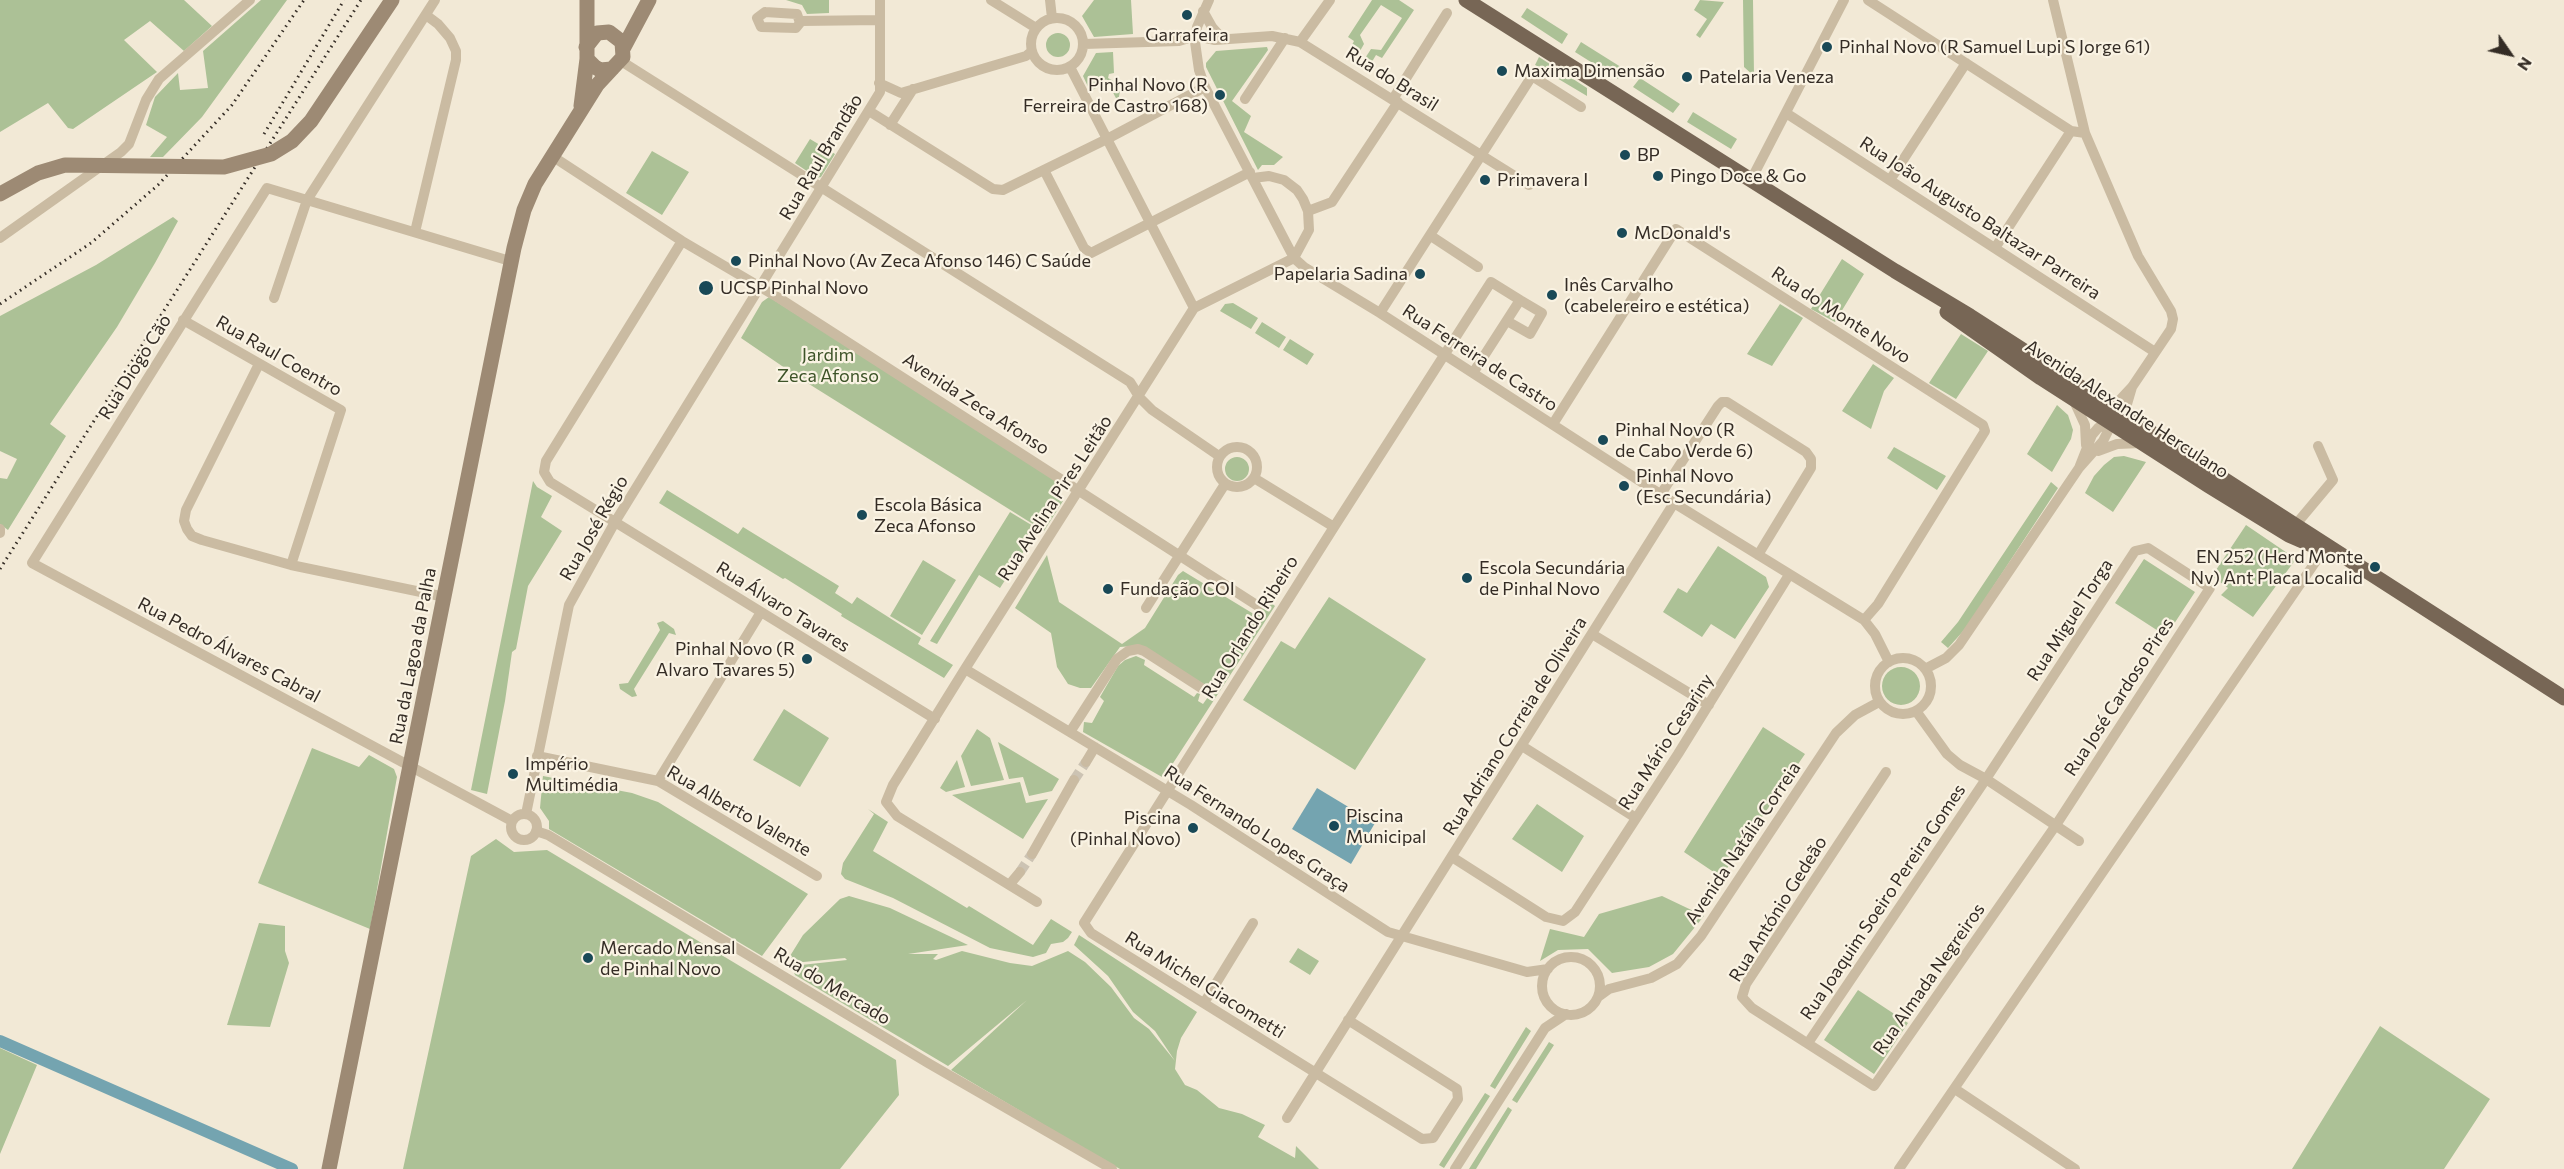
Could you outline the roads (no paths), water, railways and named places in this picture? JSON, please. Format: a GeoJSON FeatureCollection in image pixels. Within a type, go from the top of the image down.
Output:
{"type":"FeatureCollection","features":[{"type":"Feature","properties":{"kind":"main road","name":"Avenida Alexandre Herculano"},"geometry":{"type":"LineString","coordinates":[[1466,0],[1895,272],[1965,313],[2113,416],[2292,529]]}},
{"type":"Feature","properties":{"kind":"main road","name":"Avenida Alexandre Herculano"},"geometry":{"type":"LineString","coordinates":[[1895,272],[1964,325],[2072,398],[2113,416],[2141,443],[2349,561],[2564,699]]}},
{"type":"Feature","properties":{"kind":"street"},"geometry":{"type":"LineString","coordinates":[[0,238],[121,152],[129,144],[146,100],[159,79],[250,0]]}},
{"type":"Feature","properties":{"kind":"street"},"geometry":{"type":"LineString","coordinates":[[0,194],[38,173],[65,165],[224,167],[271,154],[292,141],[311,121],[392,0]]}},
{"type":"Feature","properties":{"kind":"street"},"geometry":{"type":"LineString","coordinates":[[274,298],[307,200],[435,0]]}},
{"type":"Feature","properties":{"kind":"street"},"geometry":{"type":"LineString","coordinates":[[587,0],[608,33],[619,59],[821,189],[1130,382],[1140,398],[1152,410],[1219,456]]}},
{"type":"Feature","properties":{"kind":"street"},"geometry":{"type":"LineString","coordinates":[[581,109],[586,53],[587,0]]}},
{"type":"Feature","properties":{"kind":"street","name":"Rua da Lagoa da Palha"},"geometry":{"type":"LineString","coordinates":[[329,1169],[445,597],[510,261],[524,210],[535,184],[581,109],[619,59],[636,21],[649,0]]}},
{"type":"Feature","properties":{"kind":"street","name":"Rua Raul Brandão"},"geometry":{"type":"LineString","coordinates":[[761,287],[880,92],[880,0]]}},
{"type":"Feature","properties":{"kind":"street"},"geometry":{"type":"LineString","coordinates":[[991,0],[1036,28]]}},
{"type":"Feature","properties":{"kind":"street"},"geometry":{"type":"LineString","coordinates":[[1050,0],[1052,18]]}},
{"type":"Feature","properties":{"kind":"street","name":"Rua Ferreira de Castro"},"geometry":{"type":"LineString","coordinates":[[1209,0],[1203,11],[1196,36],[1197,64],[1205,87],[1294,258],[1304,267],[1380,313],[1674,503],[1864,620],[1880,644],[1888,662]]}},
{"type":"Feature","properties":{"kind":"street"},"geometry":{"type":"LineString","coordinates":[[1300,42],[1330,0]]}},
{"type":"Feature","properties":{"kind":"street"},"geometry":{"type":"LineString","coordinates":[[1751,180],[1844,0]]}},
{"type":"Feature","properties":{"kind":"street"},"geometry":{"type":"LineString","coordinates":[[1868,0],[2071,131],[2085,133]]}},
{"type":"Feature","properties":{"kind":"street"},"geometry":{"type":"LineString","coordinates":[[1925,669],[1946,658],[1959,645],[2079,468],[2086,454],[2106,436],[2118,402],[2132,387],[2171,329],[2173,319],[2171,311],[2138,256],[2085,133],[2053,0]]}},
{"type":"Feature","properties":{"kind":"street"},"geometry":{"type":"LineString","coordinates":[[1197,64],[1204,49],[1222,38],[1212,27],[1203,11]]}},
{"type":"Feature","properties":{"kind":"street"},"geometry":{"type":"LineString","coordinates":[[1308,211],[1332,202],[1447,13]]}},
{"type":"Feature","properties":{"kind":"street"},"geometry":{"type":"LineString","coordinates":[[415,232],[456,60],[456,51],[450,38],[438,24],[426,15]]}},
{"type":"Feature","properties":{"kind":"street"},"geometry":{"type":"LineString","coordinates":[[1052,18],[1068,20],[1083,36],[1080,57],[1070,67],[1062,70],[1047,68],[1035,58],[1032,51],[1031,43],[1036,28],[1052,18]]}},
{"type":"Feature","properties":{"kind":"street"},"geometry":{"type":"LineString","coordinates":[[801,21],[879,20]]}},
{"type":"Feature","properties":{"kind":"street"},"geometry":{"type":"LineString","coordinates":[[586,53],[592,36],[608,33],[636,21]]}},
{"type":"Feature","properties":{"kind":"street","name":"Rua do Brasil"},"geometry":{"type":"LineString","coordinates":[[1083,44],[1179,41],[1208,34],[1222,38],[1272,36],[1300,42],[1529,185]]}},
{"type":"Feature","properties":{"kind":"street"},"geometry":{"type":"LineString","coordinates":[[1245,99],[1285,38]]}},
{"type":"Feature","properties":{"kind":"street"},"geometry":{"type":"LineString","coordinates":[[879,83],[901,93],[1026,56],[1032,51]]}},
{"type":"Feature","properties":{"kind":"street"},"geometry":{"type":"LineString","coordinates":[[586,53],[595,68],[606,70],[619,59]]}},
{"type":"Feature","properties":{"kind":"street"},"geometry":{"type":"LineString","coordinates":[[1890,180],[1966,63]]}},
{"type":"Feature","properties":{"kind":"street"},"geometry":{"type":"LineString","coordinates":[[1044,170],[1087,251],[1095,252],[1150,224],[1252,175],[1284,180],[1297,190],[1308,211],[1309,230],[1294,258],[1194,308],[1150,224],[1070,67]]}},
{"type":"Feature","properties":{"kind":"street"},"geometry":{"type":"LineString","coordinates":[[1380,313],[1532,76],[1581,107]]}},
{"type":"Feature","properties":{"kind":"street"},"geometry":{"type":"LineString","coordinates":[[869,111],[993,189],[1008,189],[1107,140],[1205,87]]}},
{"type":"Feature","properties":{"kind":"street"},"geometry":{"type":"LineString","coordinates":[[891,125],[913,89]]}},
{"type":"Feature","properties":{"kind":"street","name":"Rua João Augusto Baltazar Parreira"},"geometry":{"type":"LineString","coordinates":[[1786,112],[2155,352]]}},
{"type":"Feature","properties":{"kind":"street"},"geometry":{"type":"LineString","coordinates":[[1995,248],[2071,131]]}},
{"type":"Feature","properties":{"kind":"street","name":"Avenida Zeca Afonso"},"geometry":{"type":"LineString","coordinates":[[552,156],[682,241],[761,287],[1079,489],[1258,606]]}},
{"type":"Feature","properties":{"kind":"street","name":"Rua Diogo Cão"},"geometry":{"type":"LineString","coordinates":[[32,563],[267,188],[307,200]]}},
{"type":"Feature","properties":{"kind":"street"},"geometry":{"type":"LineString","coordinates":[[307,200],[510,261]]}},
{"type":"Feature","properties":{"kind":"street","name":"Rua do Monte Novo"},"geometry":{"type":"LineString","coordinates":[[1553,424],[1676,229],[1983,425],[1985,431],[1878,604],[1864,620]]}},
{"type":"Feature","properties":{"kind":"street"},"geometry":{"type":"LineString","coordinates":[[1431,236],[1478,267]]}},
{"type":"Feature","properties":{"kind":"street","name":"Rua Álvaro Tavares"},"geometry":{"type":"LineString","coordinates":[[682,241],[546,461],[544,472],[550,482],[935,719]]}},
{"type":"Feature","properties":{"kind":"street","name":"Rua Orlando Ribeiro"},"geometry":{"type":"LineString","coordinates":[[1085,919],[1491,282],[1520,300]]}},
{"type":"Feature","properties":{"kind":"street","name":"Rua José Régio"},"geometry":{"type":"LineString","coordinates":[[526,814],[569,605],[615,522],[761,287]]}},
{"type":"Feature","properties":{"kind":"street"},"geometry":{"type":"LineString","coordinates":[[1473,373],[1520,300],[1542,313],[1530,334],[1507,321]]}},
{"type":"Feature","properties":{"kind":"street","name":"Rua Avelina Pires Leitão"},"geometry":{"type":"LineString","coordinates":[[1010,884],[897,816],[886,801],[893,785],[965,669],[1079,489],[1140,398],[1194,308]]}},
{"type":"Feature","properties":{"kind":"street","name":"Rua Raul Coentro"},"geometry":{"type":"LineString","coordinates":[[183,320],[341,411],[291,565]]}},
{"type":"Feature","properties":{"kind":"street"},"geometry":{"type":"LineString","coordinates":[[259,364],[186,510],[184,521],[192,536],[291,565],[445,597]]}},
{"type":"Feature","properties":{"kind":"street"},"geometry":{"type":"LineString","coordinates":[[2072,398],[2085,425],[2086,454]]}},
{"type":"Feature","properties":{"kind":"street"},"geometry":{"type":"LineString","coordinates":[[1661,494],[1718,406],[1722,402],[1727,402],[1806,452],[1811,459],[1811,468],[1758,555]]}},
{"type":"Feature","properties":{"kind":"street"},"geometry":{"type":"LineString","coordinates":[[2086,454],[2112,445],[2141,443]]}},
{"type":"Feature","properties":{"kind":"street"},"geometry":{"type":"LineString","coordinates":[[2292,529],[2332,480],[2318,446]]}},
{"type":"Feature","properties":{"kind":"street"},"geometry":{"type":"LineString","coordinates":[[1233,447],[1247,449],[1255,457],[1257,464],[1254,478],[1239,487],[1225,484],[1216,470],[1219,456],[1233,447]]}},
{"type":"Feature","properties":{"kind":"street"},"geometry":{"type":"LineString","coordinates":[[1254,478],[1334,527]]}},
{"type":"Feature","properties":{"kind":"street"},"geometry":{"type":"LineString","coordinates":[[1146,608],[1225,484]]}},
{"type":"Feature","properties":{"kind":"street","name":"Rua Adriano Correia de Oliveira"},"geometry":{"type":"LineString","coordinates":[[1287,1118],[1674,503]]}},
{"type":"Feature","properties":{"kind":"street"},"geometry":{"type":"LineString","coordinates":[[1899,1169],[2326,548]]}},
{"type":"Feature","properties":{"kind":"street","name":"Rua Miguel Torga"},"geometry":{"type":"LineString","coordinates":[[1986,779],[2135,551],[2148,549],[2210,588]]}},
{"type":"Feature","properties":{"kind":"street","name":"Rua Pedro Álvares Cabral"},"geometry":{"type":"LineString","coordinates":[[32,563],[411,765]]}},
{"type":"Feature","properties":{"kind":"street","name":"Rua Mário Cesariny"},"geometry":{"type":"LineString","coordinates":[[1452,857],[1546,917],[1563,921],[1575,912],[1709,705],[1789,575]]}},
{"type":"Feature","properties":{"kind":"street","name":"Rua José Cardoso Pires"},"geometry":{"type":"LineString","coordinates":[[2056,825],[2210,588]]}},
{"type":"Feature","properties":{"kind":"street"},"geometry":{"type":"LineString","coordinates":[[658,781],[760,612]]}},
{"type":"Feature","properties":{"kind":"street"},"geometry":{"type":"LineString","coordinates":[[1592,634],[1709,705]]}},
{"type":"Feature","properties":{"kind":"street"},"geometry":{"type":"LineString","coordinates":[[1070,732],[1117,659],[1128,651],[1138,649],[1144,651],[1206,691]]}},
{"type":"Feature","properties":{"kind":"street"},"geometry":{"type":"LineString","coordinates":[[1904,658],[1912,660],[1925,669],[1930,692],[1927,700],[1916,711],[1900,714],[1892,712],[1880,702],[1876,694],[1877,676],[1888,662],[1904,658]]}},
{"type":"Feature","properties":{"kind":"street","name":"Rua Fernando Lopes Graça"},"geometry":{"type":"LineString","coordinates":[[965,669],[1167,790],[1388,932],[1527,972],[1548,969]]}},
{"type":"Feature","properties":{"kind":"street","name":"Avenida Natália Correia"},"geometry":{"type":"LineString","coordinates":[[1598,997],[1608,989],[1651,978],[1677,964],[1701,936],[1836,733],[1855,715],[1880,702]]}},
{"type":"Feature","properties":{"kind":"street"},"geometry":{"type":"LineString","coordinates":[[1916,711],[1947,754],[1960,765],[1986,779],[2079,841]]}},
{"type":"Feature","properties":{"kind":"street"},"geometry":{"type":"LineString","coordinates":[[1522,746],[1636,818]]}},
{"type":"Feature","properties":{"kind":"street"},"geometry":{"type":"LineString","coordinates":[[1086,762],[1095,747]]}},
{"type":"Feature","properties":{"kind":"street","name":"Rua Alberto Valente"},"geometry":{"type":"LineString","coordinates":[[537,756],[658,781],[817,876]]}},
{"type":"Feature","properties":{"kind":"street"},"geometry":{"type":"LineString","coordinates":[[411,765],[512,821]]}},
{"type":"Feature","properties":{"kind":"street","name":"Rua António Gedeão"},"geometry":{"type":"LineString","coordinates":[[1808,1043],[1752,1008],[1742,998],[1746,984],[1886,772]]}},
{"type":"Feature","properties":{"kind":"street","name":"Rua Joaquim Soeiro Pereira Gomes"},"geometry":{"type":"LineString","coordinates":[[1808,1043],[1986,779]]}},
{"type":"Feature","properties":{"kind":"street"},"geometry":{"type":"LineString","coordinates":[[1032,854],[1074,780]]}},
{"type":"Feature","properties":{"kind":"street"},"geometry":{"type":"LineString","coordinates":[[526,814],[534,818],[536,831],[531,838],[518,839],[512,833],[512,821],[518,815],[526,814]]}},
{"type":"Feature","properties":{"kind":"street","name":"Rua Almada Negreiros"},"geometry":{"type":"LineString","coordinates":[[1808,1043],[1874,1086],[2056,825]]}},
{"type":"Feature","properties":{"kind":"street","name":"Rua do Mercado"},"geometry":{"type":"LineString","coordinates":[[536,831],[548,835],[928,1063],[1113,1169]]}},
{"type":"Feature","properties":{"kind":"street"},"geometry":{"type":"LineString","coordinates":[[1020,872],[1010,884],[1037,902]]}},
{"type":"Feature","properties":{"kind":"street","name":"Rua Michel Giacometti"},"geometry":{"type":"LineString","coordinates":[[1085,919],[1084,926],[1091,933],[1422,1139],[1432,1138],[1458,1099],[1457,1089],[1348,1020]]}},
{"type":"Feature","properties":{"kind":"street"},"geometry":{"type":"LineString","coordinates":[[1204,1004],[1253,923]]}},
{"type":"Feature","properties":{"kind":"street"},"geometry":{"type":"LineString","coordinates":[[1455,1169],[1545,1028],[1548,1014],[1542,978],[1548,969],[1564,958],[1579,958],[1594,968],[1598,975],[1600,985],[1598,997],[1584,1011],[1566,1014],[1545,1028]]}},
{"type":"Feature","properties":{"kind":"street"},"geometry":{"type":"LineString","coordinates":[[1527,972],[1551,1006],[1566,1014]]}},
{"type":"Feature","properties":{"kind":"street"},"geometry":{"type":"LineString","coordinates":[[1598,975],[1608,982],[1622,984]]}},
{"type":"Feature","properties":{"kind":"street"},"geometry":{"type":"LineString","coordinates":[[1954,1089],[2075,1169]]}},
{"type":"Feature","properties":{"kind":"water","name":"Piscina Municipal"},"geometry":{"type":"Polygon","coordinates":[[[1317,788],[1375,823],[1351,864],[1292,829],[1317,788]]]}},
{"type":"Feature","properties":{"kind":"waterway"},"geometry":{"type":"LineString","coordinates":[[0,1041],[292,1169]]}},
{"type":"Feature","properties":{"kind":"tunnel"},"geometry":{"type":"LineString","coordinates":[[1074,780],[1086,762]]}},
{"type":"Feature","properties":{"kind":"tunnel"},"geometry":{"type":"LineString","coordinates":[[1020,872],[1032,854]]}},
{"type":"Feature","properties":{"kind":"railway"},"geometry":{"type":"LineString","coordinates":[[0,304],[91,243],[158,185],[232,105],[304,0]]}},
{"type":"Feature","properties":{"kind":"railway"},"geometry":{"type":"LineString","coordinates":[[264,134],[344,0]]}},
{"type":"Feature","properties":{"kind":"railway"},"geometry":{"type":"LineString","coordinates":[[0,569],[361,0]]}},
{"type":"Feature","properties":{"kind":"place","name":"Garrafeira"},"geometry":{"type":"Point","coordinates":[1187,15]}},
{"type":"Feature","properties":{"kind":"place","name":"Pinhal Novo (R Samuel Lupi S Jorge 61)"},"geometry":{"type":"Point","coordinates":[1827,47]}},
{"type":"Feature","properties":{"kind":"place","name":"Maxima Dimensão"},"geometry":{"type":"Point","coordinates":[1502,71]}},
{"type":"Feature","properties":{"kind":"place","name":"Patelaria Veneza"},"geometry":{"type":"Point","coordinates":[1687,77]}},
{"type":"Feature","properties":{"kind":"place","name":"Pinhal Novo (R Ferreira de Castro 168)"},"geometry":{"type":"Point","coordinates":[1220,95]}},
{"type":"Feature","properties":{"kind":"place","name":"BP"},"geometry":{"type":"Point","coordinates":[1625,155]}},
{"type":"Feature","properties":{"kind":"place","name":"Pingo Doce & Go"},"geometry":{"type":"Point","coordinates":[1658,176]}},
{"type":"Feature","properties":{"kind":"place","name":"Primavera I"},"geometry":{"type":"Point","coordinates":[1485,180]}},
{"type":"Feature","properties":{"kind":"place","name":"McDonald's"},"geometry":{"type":"Point","coordinates":[1622,233]}},
{"type":"Feature","properties":{"kind":"place","name":"Pinhal Novo (Av Zeca Afonso 146) C Saúde"},"geometry":{"type":"Point","coordinates":[736,261]}},
{"type":"Feature","properties":{"kind":"place","name":"Papelaria Sadina"},"geometry":{"type":"Point","coordinates":[1420,274]}},
{"type":"Feature","properties":{"kind":"place","name":"UCSP Pinhal Novo"},"geometry":{"type":"Point","coordinates":[706,288]}},
{"type":"Feature","properties":{"kind":"place","name":"Inês Carvalho (cabelereiro e estética)"},"geometry":{"type":"Point","coordinates":[1552,295]}},
{"type":"Feature","properties":{"kind":"place","name":"Pinhal Novo (R de Cabo Verde 6)"},"geometry":{"type":"Point","coordinates":[1603,440]}},
{"type":"Feature","properties":{"kind":"place","name":"Pinhal Novo (Esc Secundária)"},"geometry":{"type":"Point","coordinates":[1624,486]}},
{"type":"Feature","properties":{"kind":"place","name":"Escola Básica Zeca Afonso"},"geometry":{"type":"Point","coordinates":[862,515]}},
{"type":"Feature","properties":{"kind":"place","name":"EN 252 (Herd Monte Nv) Ant Placa Localid"},"geometry":{"type":"Point","coordinates":[2375,567]}},
{"type":"Feature","properties":{"kind":"place","name":"Escola Secundária de Pinhal Novo"},"geometry":{"type":"Point","coordinates":[1467,578]}},
{"type":"Feature","properties":{"kind":"place","name":"Fundação COI"},"geometry":{"type":"Point","coordinates":[1108,589]}},
{"type":"Feature","properties":{"kind":"place","name":"Pinhal Novo (R Alvaro Tavares 5)"},"geometry":{"type":"Point","coordinates":[807,659]}},
{"type":"Feature","properties":{"kind":"place","name":"Império Multimédia"},"geometry":{"type":"Point","coordinates":[513,774]}},
{"type":"Feature","properties":{"kind":"place","name":"Piscina Municipal"},"geometry":{"type":"Point","coordinates":[1334,826]}},
{"type":"Feature","properties":{"kind":"place","name":"Piscina (Pinhal Novo)"},"geometry":{"type":"Point","coordinates":[1193,828]}},
{"type":"Feature","properties":{"kind":"place","name":"Mercado Mensal de Pinhal Novo"},"geometry":{"type":"Point","coordinates":[588,958]}},
{"type":"Feature","properties":{"kind":"park label","name":"Jardim Zeca Afonso"},"geometry":{"type":"Point","coordinates":[828,365]}}]}
